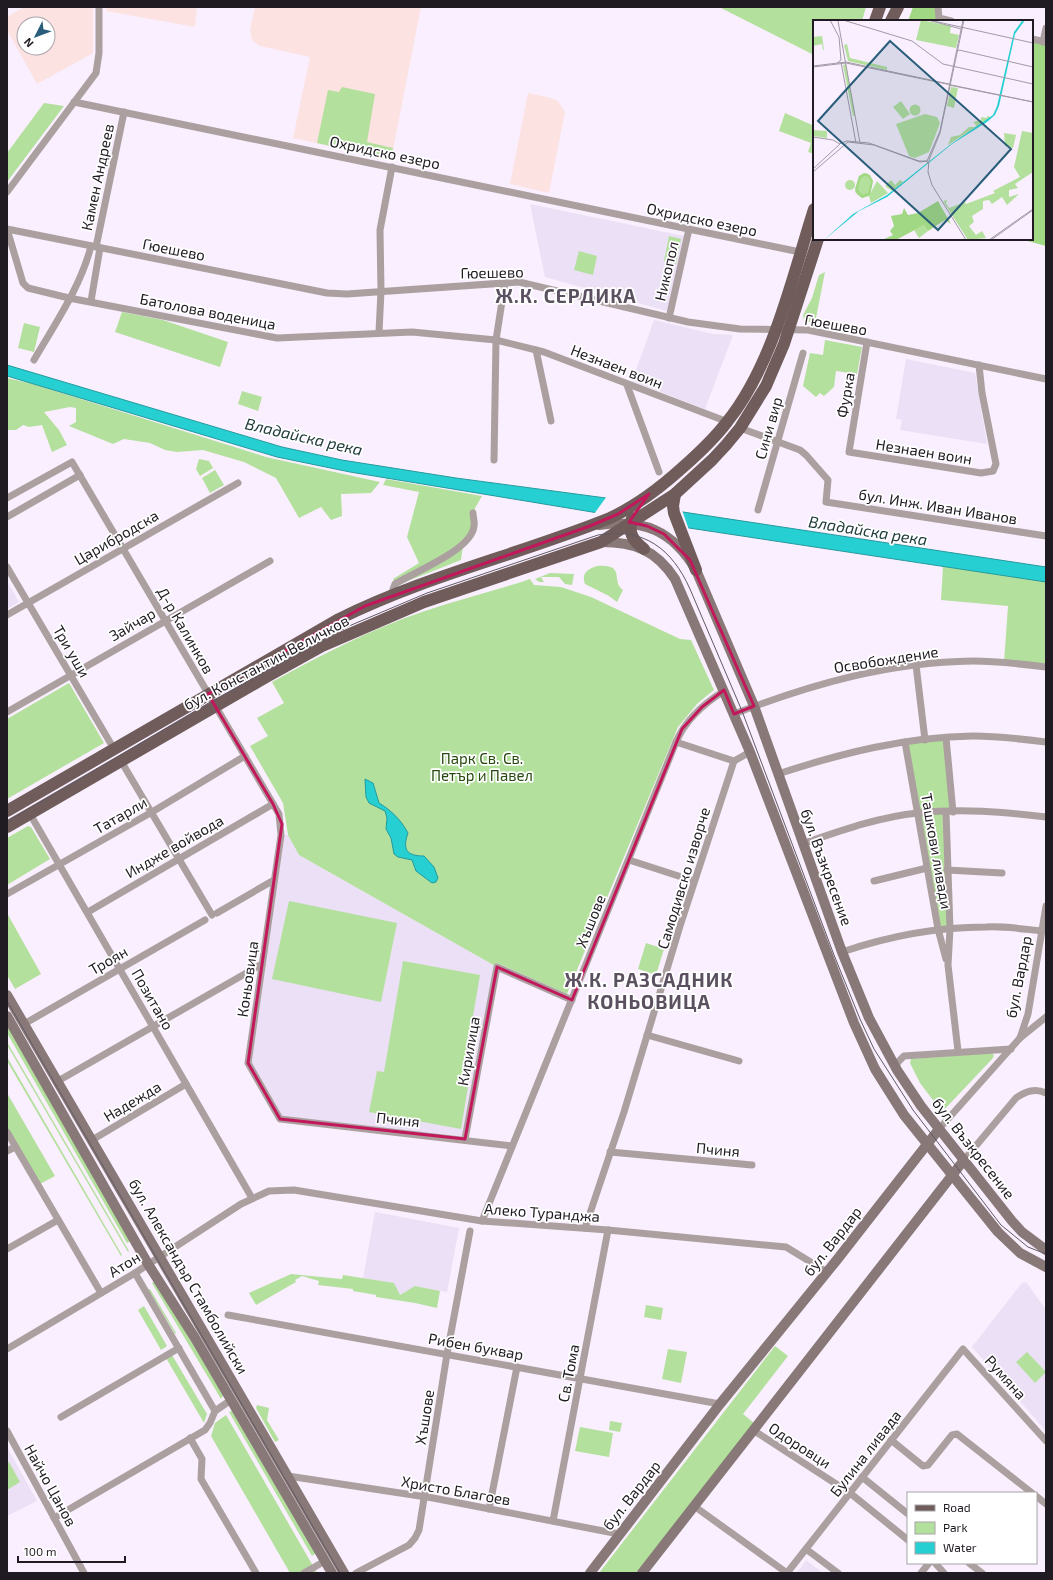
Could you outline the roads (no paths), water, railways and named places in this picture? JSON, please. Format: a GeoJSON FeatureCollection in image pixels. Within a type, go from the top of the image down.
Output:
{"type":"FeatureCollection","features":[{"type":"Feature","properties":{"kind":"main road"},"geometry":{"type":"LineString","coordinates":[[875,20],[879,7]]}},
{"type":"Feature","properties":{"kind":"main road"},"geometry":{"type":"LineString","coordinates":[[891,20],[893,7]]}},
{"type":"Feature","properties":{"kind":"main road"},"geometry":{"type":"LineString","coordinates":[[892,20],[898,7]]}},
{"type":"Feature","properties":{"kind":"main road"},"geometry":{"type":"LineString","coordinates":[[644,549],[631,535],[630,530],[631,523],[637,509],[649,494],[699,453],[728,422],[754,380],[775,331],[813,212]]}},
{"type":"Feature","properties":{"kind":"main road","name":"бул. Константин Величков"},"geometry":{"type":"LineString","coordinates":[[7,827],[215,706],[322,646],[400,612],[601,542],[675,494],[712,460],[740,428],[766,386],[788,330],[818,240]]}},
{"type":"Feature","properties":{"kind":"main road","name":"бул. Константин Величков"},"geometry":{"type":"LineString","coordinates":[[7,811],[352,608],[394,595],[590,526],[618,514],[649,494]]}},
{"type":"Feature","properties":{"kind":"main road"},"geometry":{"type":"LineString","coordinates":[[675,494],[673,506],[674,513],[696,570]]}},
{"type":"Feature","properties":{"kind":"street"},"geometry":{"type":"LineString","coordinates":[[7,192],[91,81],[99,64],[99,7]]}},
{"type":"Feature","properties":{"kind":"street"},"geometry":{"type":"LineString","coordinates":[[938,7],[939,18],[947,20]]}},
{"type":"Feature","properties":{"kind":"street"},"geometry":{"type":"LineString","coordinates":[[1033,39],[1044,42],[1046,28]]}},
{"type":"Feature","properties":{"kind":"street","name":"Охридско езеро"},"geometry":{"type":"LineString","coordinates":[[74,102],[800,252]]}},
{"type":"Feature","properties":{"kind":"street","name":"Камен Андреев"},"geometry":{"type":"LineString","coordinates":[[34,360],[69,298],[86,262],[95,247],[124,112]]}},
{"type":"Feature","properties":{"kind":"street"},"geometry":{"type":"LineString","coordinates":[[379,332],[381,291],[380,230],[392,167]]}},
{"type":"Feature","properties":{"kind":"street","name":"Гюешево"},"geometry":{"type":"LineString","coordinates":[[7,229],[327,293],[381,291],[505,282],[525,283],[669,318],[717,327],[775,331],[808,330],[1046,379]]}},
{"type":"Feature","properties":{"kind":"street","name":"Батолова воденица"},"geometry":{"type":"LineString","coordinates":[[7,229],[24,285],[28,288],[69,298],[91,301],[277,338],[379,332],[419,332],[496,340]]}},
{"type":"Feature","properties":{"kind":"street","name":"Никопол"},"geometry":{"type":"LineString","coordinates":[[669,318],[689,229]]}},
{"type":"Feature","properties":{"kind":"street"},"geometry":{"type":"LineString","coordinates":[[91,301],[95,247]]}},
{"type":"Feature","properties":{"kind":"street"},"geometry":{"type":"LineString","coordinates":[[494,460],[496,340],[505,282]]}},
{"type":"Feature","properties":{"kind":"street","name":"Незнаен воин"},"geometry":{"type":"LineString","coordinates":[[496,340],[536,350],[728,422]]}},
{"type":"Feature","properties":{"kind":"street","name":"Фурка"},"geometry":{"type":"LineString","coordinates":[[849,452],[867,342]]}},
{"type":"Feature","properties":{"kind":"street"},"geometry":{"type":"LineString","coordinates":[[536,350],[551,421]]}},
{"type":"Feature","properties":{"kind":"street","name":"Сини вир"},"geometry":{"type":"LineString","coordinates":[[758,510],[803,353]]}},
{"type":"Feature","properties":{"kind":"street","name":"Незнаен воин"},"geometry":{"type":"LineString","coordinates":[[849,452],[981,473],[991,473],[995,469],[996,464],[982,393],[979,365]]}},
{"type":"Feature","properties":{"kind":"street"},"geometry":{"type":"LineString","coordinates":[[627,384],[659,472]]}},
{"type":"Feature","properties":{"kind":"street"},"geometry":{"type":"LineString","coordinates":[[740,428],[777,441]]}},
{"type":"Feature","properties":{"kind":"street","name":"бул. Инж. Иван Иванов"},"geometry":{"type":"LineString","coordinates":[[777,441],[803,452],[826,477],[829,484],[826,502],[1046,536]]}},
{"type":"Feature","properties":{"kind":"street","name":"Д-р Калинков"},"geometry":{"type":"LineString","coordinates":[[7,498],[72,462],[273,804],[280,819],[282,834]]}},
{"type":"Feature","properties":{"kind":"street"},"geometry":{"type":"LineString","coordinates":[[7,517],[80,475]]}},
{"type":"Feature","properties":{"kind":"street","name":"Царибродска"},"geometry":{"type":"LineString","coordinates":[[7,615],[238,483]]}},
{"type":"Feature","properties":{"kind":"street"},"geometry":{"type":"LineString","coordinates":[[394,595],[393,589],[395,584],[454,551],[466,541],[473,531],[473,513]]}},
{"type":"Feature","properties":{"kind":"street","name":"бул. Възкресение"},"geometry":{"type":"LineString","coordinates":[[590,526],[614,523],[631,523],[651,527],[671,539],[684,552],[696,570],[754,706],[802,844],[842,952],[869,1018],[897,1070],[921,1106],[1022,1232],[1046,1250]]}},
{"type":"Feature","properties":{"kind":"street","name":"бул. Възкресение"},"geometry":{"type":"LineString","coordinates":[[601,542],[620,543],[644,549],[662,561],[675,579],[750,752],[852,1018],[874,1069],[892,1097],[927,1145],[1009,1244],[1020,1253],[1046,1267]]}},
{"type":"Feature","properties":{"kind":"street","name":"Зайчар"},"geometry":{"type":"LineString","coordinates":[[7,712],[70,674],[270,561]]}},
{"type":"Feature","properties":{"kind":"street","name":"Три уши"},"geometry":{"type":"LineString","coordinates":[[7,567],[114,749]]}},
{"type":"Feature","properties":{"kind":"street","name":"Освобождение"},"geometry":{"type":"LineString","coordinates":[[734,714],[817,684],[916,665],[975,661],[1004,662],[1046,667]]}},
{"type":"Feature","properties":{"kind":"street"},"geometry":{"type":"LineString","coordinates":[[916,665],[925,740]]}},
{"type":"Feature","properties":{"kind":"street","name":"Хъшове"},"geometry":{"type":"LineString","coordinates":[[482,1221],[676,742],[682,729],[692,716],[724,690]]}},
{"type":"Feature","properties":{"kind":"street"},"geometry":{"type":"LineString","coordinates":[[778,774],[840,755],[905,742],[946,738],[988,737],[1046,742]]}},
{"type":"Feature","properties":{"kind":"street","name":"Ташкови ливади"},"geometry":{"type":"LineString","coordinates":[[946,738],[949,812],[947,870],[950,929],[948,965]]}},
{"type":"Feature","properties":{"kind":"street"},"geometry":{"type":"LineString","coordinates":[[676,742],[734,761],[740,756],[750,752]]}},
{"type":"Feature","properties":{"kind":"street","name":"Ташкови ливади"},"geometry":{"type":"LineString","coordinates":[[905,742],[938,929],[948,965],[958,1051]]}},
{"type":"Feature","properties":{"kind":"street","name":"Татарли"},"geometry":{"type":"LineString","coordinates":[[7,894],[152,812],[245,756]]}},
{"type":"Feature","properties":{"kind":"street"},"geometry":{"type":"LineString","coordinates":[[121,761],[178,859],[215,914],[274,880]]}},
{"type":"Feature","properties":{"kind":"street","name":"Самодивско изворче"},"geometry":{"type":"LineString","coordinates":[[585,1228],[648,1035],[694,881],[734,761]]}},
{"type":"Feature","properties":{"kind":"street","name":"Индже войвода"},"geometry":{"type":"LineString","coordinates":[[88,912],[273,804]]}},
{"type":"Feature","properties":{"kind":"street"},"geometry":{"type":"LineString","coordinates":[[802,844],[842,830],[885,819],[918,813],[996,811],[1046,817]]}},
{"type":"Feature","properties":{"kind":"street","name":"Позитано"},"geometry":{"type":"LineString","coordinates":[[30,814],[252,1198]]}},
{"type":"Feature","properties":{"kind":"street","name":"Коньовица"},"geometry":{"type":"LineString","coordinates":[[280,1119],[248,1064],[282,834]]}},
{"type":"Feature","properties":{"kind":"street"},"geometry":{"type":"LineString","coordinates":[[629,860],[694,881]]}},
{"type":"Feature","properties":{"kind":"street"},"geometry":{"type":"LineString","coordinates":[[874,881],[927,868]]}},
{"type":"Feature","properties":{"kind":"street"},"geometry":{"type":"LineString","coordinates":[[947,870],[1002,873]]}},
{"type":"Feature","properties":{"kind":"street","name":"бул. Вардар"},"geometry":{"type":"LineString","coordinates":[[590,1573],[720,1404],[927,1145],[1020,1038],[1028,1014],[1046,906]]}},
{"type":"Feature","properties":{"kind":"street","name":"Троян"},"geometry":{"type":"LineString","coordinates":[[24,1024],[205,920]]}},
{"type":"Feature","properties":{"kind":"street"},"geometry":{"type":"LineString","coordinates":[[842,952],[870,942],[938,929],[987,926],[1042,931]]}},
{"type":"Feature","properties":{"kind":"street"},"geometry":{"type":"LineString","coordinates":[[58,1081],[262,964]]}},
{"type":"Feature","properties":{"kind":"street","name":"Кирилица"},"geometry":{"type":"LineString","coordinates":[[465,1139],[498,967],[572,1000]]}},
{"type":"Feature","properties":{"kind":"street","name":"бул. Александър Стамболийски"},"geometry":{"type":"LineString","coordinates":[[7,995],[161,1256],[344,1573]]}},
{"type":"Feature","properties":{"kind":"street","name":"бул. Александър Стамболийски"},"geometry":{"type":"LineString","coordinates":[[7,1016],[148,1264],[231,1400],[332,1573]]}},
{"type":"Feature","properties":{"kind":"street"},"geometry":{"type":"LineString","coordinates":[[1020,1038],[1046,1017]]}},
{"type":"Feature","properties":{"kind":"street"},"geometry":{"type":"LineString","coordinates":[[648,1035],[739,1060]]}},
{"type":"Feature","properties":{"kind":"street"},"geometry":{"type":"LineString","coordinates":[[897,1070],[897,1063],[904,1056],[958,1051],[1011,1049]]}},
{"type":"Feature","properties":{"kind":"street","name":"Надежда"},"geometry":{"type":"LineString","coordinates":[[92,1140],[186,1084]]}},
{"type":"Feature","properties":{"kind":"street"},"geometry":{"type":"LineString","coordinates":[[642,1573],[952,1175],[1016,1098],[1026,1091],[1046,1093]]}},
{"type":"Feature","properties":{"kind":"street","name":"Пчиня"},"geometry":{"type":"LineString","coordinates":[[280,1119],[465,1139],[512,1146]]}},
{"type":"Feature","properties":{"kind":"street"},"geometry":{"type":"LineString","coordinates":[[7,1132],[101,1293]]}},
{"type":"Feature","properties":{"kind":"street"},"geometry":{"type":"LineString","coordinates":[[7,1151],[15,1146]]}},
{"type":"Feature","properties":{"kind":"street","name":"Пчиня"},"geometry":{"type":"LineString","coordinates":[[610,1152],[752,1165]]}},
{"type":"Feature","properties":{"kind":"street","name":"Алеко Туранджа"},"geometry":{"type":"LineString","coordinates":[[252,1198],[269,1191],[290,1190],[482,1221],[585,1228],[786,1247],[826,1272]]}},
{"type":"Feature","properties":{"kind":"street","name":"Атон"},"geometry":{"type":"LineString","coordinates":[[7,1349],[135,1273],[252,1198]]}},
{"type":"Feature","properties":{"kind":"street"},"geometry":{"type":"LineString","coordinates":[[7,1249],[58,1220]]}},
{"type":"Feature","properties":{"kind":"street","name":"Св. Тома"},"geometry":{"type":"LineString","coordinates":[[553,1521],[608,1230]]}},
{"type":"Feature","properties":{"kind":"street","name":"Хъшове"},"geometry":{"type":"LineString","coordinates":[[356,1573],[409,1545],[419,1530],[447,1354],[470,1231]]}},
{"type":"Feature","properties":{"kind":"street"},"geometry":{"type":"LineString","coordinates":[[135,1273],[215,1411]]}},
{"type":"Feature","properties":{"kind":"street","name":"Рибен буквар"},"geometry":{"type":"LineString","coordinates":[[228,1315],[720,1404]]}},
{"type":"Feature","properties":{"kind":"street"},"geometry":{"type":"LineString","coordinates":[[61,1417],[179,1348]]}},
{"type":"Feature","properties":{"kind":"street","name":"Булина ливада"},"geometry":{"type":"LineString","coordinates":[[787,1573],[963,1349]]}},
{"type":"Feature","properties":{"kind":"street","name":"Румяна"},"geometry":{"type":"LineString","coordinates":[[963,1349],[1046,1441]]}},
{"type":"Feature","properties":{"kind":"street"},"geometry":{"type":"LineString","coordinates":[[489,1509],[517,1367]]}},
{"type":"Feature","properties":{"kind":"street"},"geometry":{"type":"LineString","coordinates":[[54,1518],[208,1427],[215,1411],[231,1400]]}},
{"type":"Feature","properties":{"kind":"street","name":"Одоровци"},"geometry":{"type":"LineString","coordinates":[[753,1430],[850,1493],[907,1539]]}},
{"type":"Feature","properties":{"kind":"street","name":"Найчо Цанов"},"geometry":{"type":"LineString","coordinates":[[7,1431],[84,1573]]}},
{"type":"Feature","properties":{"kind":"street"},"geometry":{"type":"LineString","coordinates":[[891,1440],[923,1466],[928,1465],[952,1435],[957,1434],[1031,1492]]}},
{"type":"Feature","properties":{"kind":"street"},"geometry":{"type":"LineString","coordinates":[[190,1438],[202,1459],[201,1479],[256,1573]]}},
{"type":"Feature","properties":{"kind":"street","name":"Христо Благоев"},"geometry":{"type":"LineString","coordinates":[[288,1476],[424,1497],[619,1534]]}},
{"type":"Feature","properties":{"kind":"street"},"geometry":{"type":"LineString","coordinates":[[862,1477],[907,1513]]}},
{"type":"Feature","properties":{"kind":"street"},"geometry":{"type":"LineString","coordinates":[[1037,1497],[1046,1504]]}},
{"type":"Feature","properties":{"kind":"street"},"geometry":{"type":"LineString","coordinates":[[694,1506],[787,1573]]}},
{"type":"Feature","properties":{"kind":"street"},"geometry":{"type":"LineString","coordinates":[[806,1549],[838,1573]]}},
{"type":"Feature","properties":{"kind":"street"},"geometry":{"type":"LineString","coordinates":[[304,1573],[325,1561]]}},
{"type":"Feature","properties":{"kind":"street"},"geometry":{"type":"LineString","coordinates":[[921,1573],[928,1564]]}},
{"type":"Feature","properties":{"kind":"street"},"geometry":{"type":"LineString","coordinates":[[936,1564],[944,1573]]}},
{"type":"Feature","properties":{"kind":"street"},"geometry":{"type":"LineString","coordinates":[[970,1564],[982,1573]]}},
{"type":"Feature","properties":{"kind":"water"},"geometry":{"type":"Polygon","coordinates":[[[7,365],[282,447],[342,460],[456,478],[606,498],[683,512],[1046,567],[1046,582],[689,528],[350,472],[277,457],[7,376],[7,365]]]}},
{"type":"Feature","properties":{"kind":"water"},"geometry":{"type":"Polygon","coordinates":[[[365,779],[373,783],[379,803],[396,816],[408,833],[406,839],[407,851],[413,855],[424,856],[434,867],[438,878],[436,882],[432,883],[416,871],[412,860],[398,857],[394,854],[391,838],[386,829],[387,818],[385,811],[369,803],[366,797],[365,779]]]}},
{"type":"Feature","properties":{"kind":"tram line"},"geometry":{"type":"LineString","coordinates":[[7,822],[212,701],[349,626],[427,593],[598,535],[614,533],[629,534],[643,538],[665,552],[683,575],[690,589],[742,711],[834,955],[874,1049],[913,1110],[1001,1225],[1028,1247],[1046,1254]]}},
{"type":"Feature","properties":{"kind":"tram line"},"geometry":{"type":"LineString","coordinates":[[7,1001],[340,1573]]}},
{"type":"Feature","properties":{"kind":"district","name":"Ж.К. СЕРДИКА"},"geometry":{"type":"Point","coordinates":[566,295]}},
{"type":"Feature","properties":{"kind":"district","name":"Ж.К. РАЗСАДНИК КОНЬОВИЦА"},"geometry":{"type":"Point","coordinates":[649,990]}},
{"type":"Feature","properties":{"kind":"water label","name":"Владайска река"},"geometry":{"type":"Point","coordinates":[304,436]}},
{"type":"Feature","properties":{"kind":"water label","name":"Владайска река"},"geometry":{"type":"Point","coordinates":[868,530]}},
{"type":"Feature","properties":{"kind":"park label","name":"Парк Св. Св. Петър и Павел"},"geometry":{"type":"Point","coordinates":[482,766]}}]}
